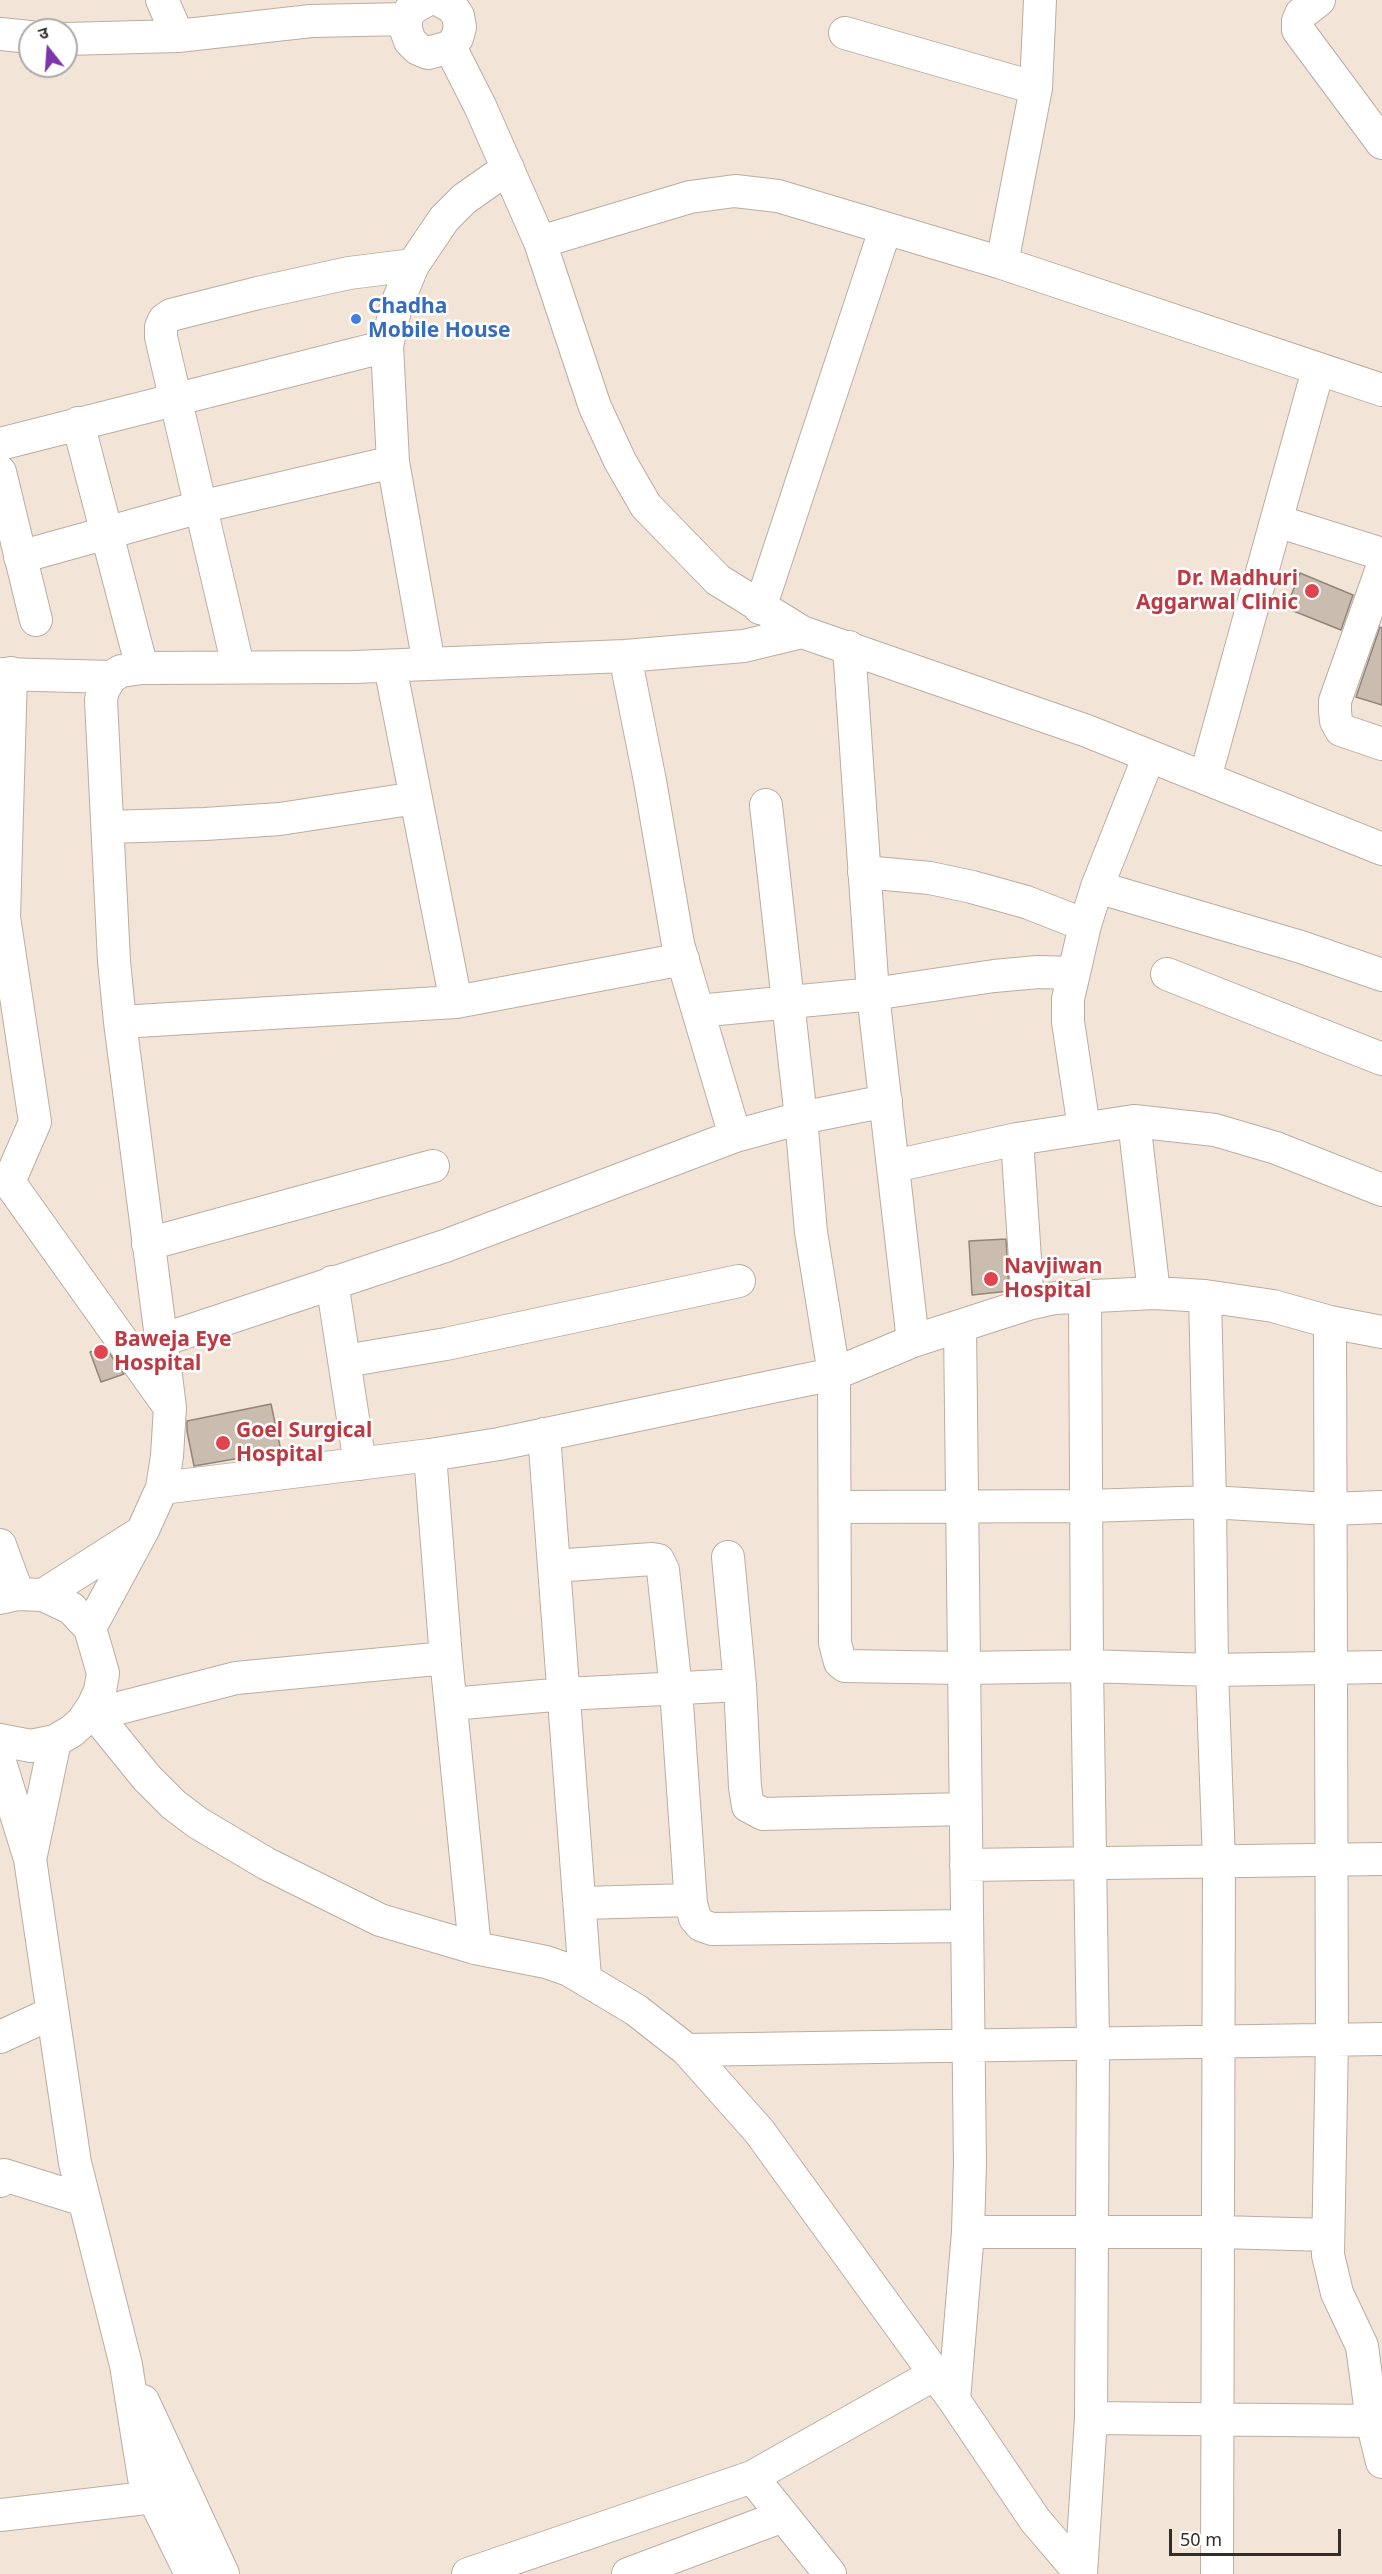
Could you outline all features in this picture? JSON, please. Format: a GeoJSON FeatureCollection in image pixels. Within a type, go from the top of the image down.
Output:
{"type":"FeatureCollection","features":[{"type":"Feature","properties":{"kind":"street"},"geometry":{"type":"LineString","coordinates":[[162,0],[178,36]]}},
{"type":"Feature","properties":{"kind":"street"},"geometry":{"type":"LineString","coordinates":[[1002,263],[1036,88],[1040,0]]}},
{"type":"Feature","properties":{"kind":"street"},"geometry":{"type":"LineString","coordinates":[[1319,0],[1301,14],[1298,30],[1382,143]]}},
{"type":"Feature","properties":{"kind":"street"},"geometry":{"type":"LineString","coordinates":[[78,39],[178,36],[307,10],[437,5],[458,16],[460,27],[457,38],[450,47],[428,53],[418,49],[410,41],[406,30],[437,5]]}},
{"type":"Feature","properties":{"kind":"street"},"geometry":{"type":"LineString","coordinates":[[845,33],[1036,88]]}},
{"type":"Feature","properties":{"kind":"street"},"geometry":{"type":"LineString","coordinates":[[0,34],[18,36]]}},
{"type":"Feature","properties":{"kind":"street"},"geometry":{"type":"LineString","coordinates":[[450,47],[480,106],[540,242],[596,407],[620,461],[646,506],[718,580],[802,632],[1087,731],[1382,849]]}},
{"type":"Feature","properties":{"kind":"street"},"geometry":{"type":"LineString","coordinates":[[429,664],[393,462],[387,346],[396,306],[413,265],[444,219],[464,199],[508,168]]}},
{"type":"Feature","properties":{"kind":"street"},"geometry":{"type":"LineString","coordinates":[[540,242],[690,197],[735,191],[778,196],[885,230],[1002,263],[1382,390]]}},
{"type":"Feature","properties":{"kind":"street"},"geometry":{"type":"LineString","coordinates":[[760,608],[885,230]]}},
{"type":"Feature","properties":{"kind":"street"},"geometry":{"type":"LineString","coordinates":[[238,666],[160,327],[171,315],[350,273],[413,265]]}},
{"type":"Feature","properties":{"kind":"street"},"geometry":{"type":"LineString","coordinates":[[0,444],[387,346]]}},
{"type":"Feature","properties":{"kind":"street"},"geometry":{"type":"LineString","coordinates":[[1205,778],[1318,370]]}},
{"type":"Feature","properties":{"kind":"street"},"geometry":{"type":"LineString","coordinates":[[78,423],[142,668]]}},
{"type":"Feature","properties":{"kind":"street"},"geometry":{"type":"LineString","coordinates":[[20,557],[200,507],[393,462]]}},
{"type":"Feature","properties":{"kind":"street"},"geometry":{"type":"LineString","coordinates":[[0,472],[36,620]]}},
{"type":"Feature","properties":{"kind":"street"},"geometry":{"type":"LineString","coordinates":[[1277,521],[1382,554]]}},
{"type":"Feature","properties":{"kind":"street"},"geometry":{"type":"LineString","coordinates":[[1382,568],[1335,701],[1335,711],[1336,721],[1341,730],[1382,744]]}},
{"type":"Feature","properties":{"kind":"street"},"geometry":{"type":"LineString","coordinates":[[90,1628],[143,1530],[162,1488],[167,1456],[170,1407],[120,1022],[101,700],[103,690],[111,677],[121,671],[142,668],[390,666],[624,656],[744,646],[802,632]]}},
{"type":"Feature","properties":{"kind":"street"},"geometry":{"type":"LineString","coordinates":[[849,647],[873,994],[913,1341]]}},
{"type":"Feature","properties":{"kind":"street"},"geometry":{"type":"LineString","coordinates":[[624,656],[683,959],[735,1136]]}},
{"type":"Feature","properties":{"kind":"street"},"geometry":{"type":"LineString","coordinates":[[390,666],[456,1002]]}},
{"type":"Feature","properties":{"kind":"street"},"geometry":{"type":"LineString","coordinates":[[111,677],[6,674],[4,917],[35,1122],[4,1180],[170,1407]]}},
{"type":"Feature","properties":{"kind":"street"},"geometry":{"type":"LineString","coordinates":[[1084,1128],[1068,1022],[1068,999],[1085,925],[1097,887],[1149,756]]}},
{"type":"Feature","properties":{"kind":"street"},"geometry":{"type":"LineString","coordinates":[[108,827],[205,825],[280,819],[416,798]]}},
{"type":"Feature","properties":{"kind":"street"},"geometry":{"type":"LineString","coordinates":[[766,805],[801,1118],[811,1232],[834,1374],[836,1643],[840,1662],[845,1666],[964,1668],[1087,1666],[1212,1670],[1331,1666],[1382,1667]]}},
{"type":"Feature","properties":{"kind":"street"},"geometry":{"type":"LineString","coordinates":[[864,872],[930,878],[972,887],[1026,902],[1085,925]]}},
{"type":"Feature","properties":{"kind":"street"},"geometry":{"type":"LineString","coordinates":[[1097,887],[1301,947],[1382,975]]}},
{"type":"Feature","properties":{"kind":"street"},"geometry":{"type":"LineString","coordinates":[[120,1022],[456,1002],[683,959]]}},
{"type":"Feature","properties":{"kind":"street"},"geometry":{"type":"LineString","coordinates":[[698,1011],[873,994],[994,976],[1038,972],[1074,974]]}},
{"type":"Feature","properties":{"kind":"street"},"geometry":{"type":"LineString","coordinates":[[1167,974],[1382,1059]]}},
{"type":"Feature","properties":{"kind":"street"},"geometry":{"type":"LineString","coordinates":[[162,1340],[445,1246],[735,1136],[801,1118],[886,1101]]}},
{"type":"Feature","properties":{"kind":"street"},"geometry":{"type":"LineString","coordinates":[[1134,1122],[1154,1293]]}},
{"type":"Feature","properties":{"kind":"street"},"geometry":{"type":"LineString","coordinates":[[894,1166],[1017,1139],[1134,1122],[1215,1130],[1276,1148],[1382,1190]]}},
{"type":"Feature","properties":{"kind":"street"},"geometry":{"type":"LineString","coordinates":[[1017,1139],[1028,1304]]}},
{"type":"Feature","properties":{"kind":"street"},"geometry":{"type":"LineString","coordinates":[[148,1244],[433,1166]]}},
{"type":"Feature","properties":{"kind":"street"},"geometry":{"type":"LineString","coordinates":[[345,1361],[446,1344],[739,1281]]}},
{"type":"Feature","properties":{"kind":"street"},"geometry":{"type":"LineString","coordinates":[[333,1282],[360,1464]]}},
{"type":"Feature","properties":{"kind":"street"},"geometry":{"type":"LineString","coordinates":[[162,1488],[430,1455],[544,1434],[834,1374],[913,1341],[1028,1304],[1085,1295],[1154,1293],[1205,1296],[1273,1306],[1330,1322],[1382,1332]]}},
{"type":"Feature","properties":{"kind":"street"},"geometry":{"type":"LineString","coordinates":[[1081,2574],[1091,2418],[1093,2043],[1087,1666],[1088,1506],[1085,1295]]}},
{"type":"Feature","properties":{"kind":"street"},"geometry":{"type":"LineString","coordinates":[[1205,1296],[1212,1670],[1219,1861],[1220,2232],[1217,2574]]}},
{"type":"Feature","properties":{"kind":"street"},"geometry":{"type":"LineString","coordinates":[[1330,1322],[1332,2040],[1328,2235],[1331,2277],[1372,2344],[1372,2421],[1382,2462]]}},
{"type":"Feature","properties":{"kind":"street"},"geometry":{"type":"LineString","coordinates":[[954,2400],[968,2232],[960,1326]]}},
{"type":"Feature","properties":{"kind":"street"},"geometry":{"type":"LineString","coordinates":[[544,1434],[585,1978]]}},
{"type":"Feature","properties":{"kind":"street"},"geometry":{"type":"LineString","coordinates":[[430,1455],[446,1658],[476,1948]]}},
{"type":"Feature","properties":{"kind":"street"},"geometry":{"type":"LineString","coordinates":[[836,1507],[1088,1506],[1210,1502],[1329,1509],[1382,1507]]}},
{"type":"Feature","properties":{"kind":"street"},"geometry":{"type":"LineString","coordinates":[[20,1596],[143,1530]]}},
{"type":"Feature","properties":{"kind":"street"},"geometry":{"type":"LineString","coordinates":[[0,1545],[20,1596]]}},
{"type":"Feature","properties":{"kind":"street"},"geometry":{"type":"LineString","coordinates":[[728,1557],[748,1806],[763,1814],[965,1809]]}},
{"type":"Feature","properties":{"kind":"street"},"geometry":{"type":"LineString","coordinates":[[554,1566],[658,1560],[663,1570],[676,1689],[690,1900],[695,1918],[701,1925],[712,1929],[967,1926]]}},
{"type":"Feature","properties":{"kind":"street"},"geometry":{"type":"LineString","coordinates":[[20,1596],[71,1608],[90,1628],[103,1673],[94,1711]]}},
{"type":"Feature","properties":{"kind":"street"},"geometry":{"type":"LineString","coordinates":[[0,1740],[31,1746],[55,1740],[72,1731],[94,1711],[236,1678],[446,1658]]}},
{"type":"Feature","properties":{"kind":"street"},"geometry":{"type":"LineString","coordinates":[[451,1704],[565,1694],[740,1684]]}},
{"type":"Feature","properties":{"kind":"street"},"geometry":{"type":"LineString","coordinates":[[94,1711],[147,1778],[174,1805],[198,1823],[267,1864],[380,1920],[476,1948],[546,1962],[585,1978],[636,2010],[687,2050],[759,2131],[954,2400],[1035,2520],[1081,2574]]}},
{"type":"Feature","properties":{"kind":"street"},"geometry":{"type":"LineString","coordinates":[[30,1859],[55,1740]]}},
{"type":"Feature","properties":{"kind":"street"},"geometry":{"type":"LineString","coordinates":[[0,1762],[30,1859],[75,2163],[126,2365],[144,2478],[191,2574]]}},
{"type":"Feature","properties":{"kind":"street"},"geometry":{"type":"LineString","coordinates":[[966,1865],[1382,1859]]}},
{"type":"Feature","properties":{"kind":"street"},"geometry":{"type":"LineString","coordinates":[[581,1903],[690,1900]]}},
{"type":"Feature","properties":{"kind":"street"},"geometry":{"type":"LineString","coordinates":[[0,2037],[52,2013]]}},
{"type":"Feature","properties":{"kind":"street"},"geometry":{"type":"LineString","coordinates":[[687,2050],[1382,2039]]}},
{"type":"Feature","properties":{"kind":"street"},"geometry":{"type":"LineString","coordinates":[[1,2176],[84,2200]]}},
{"type":"Feature","properties":{"kind":"street"},"geometry":{"type":"LineString","coordinates":[[968,2232],[1220,2232],[1328,2235]]}},
{"type":"Feature","properties":{"kind":"street"},"geometry":{"type":"LineString","coordinates":[[126,2365],[223,2574]]}},
{"type":"Feature","properties":{"kind":"street"},"geometry":{"type":"LineString","coordinates":[[468,2574],[752,2477],[934,2374]]}},
{"type":"Feature","properties":{"kind":"street"},"geometry":{"type":"LineString","coordinates":[[1091,2418],[1372,2421]]}},
{"type":"Feature","properties":{"kind":"street"},"geometry":{"type":"LineString","coordinates":[[752,2477],[830,2574]]}},
{"type":"Feature","properties":{"kind":"street"},"geometry":{"type":"LineString","coordinates":[[0,2515],[154,2497]]}},
{"type":"Feature","properties":{"kind":"street"},"geometry":{"type":"LineString","coordinates":[[628,2574],[783,2516]]}},
{"type":"Feature","properties":{"kind":"building"},"geometry":{"type":"Polygon","coordinates":[[[1300,573],[1353,595],[1341,630],[1286,608],[1300,573]]]}},
{"type":"Feature","properties":{"kind":"building"},"geometry":{"type":"Polygon","coordinates":[[[1380,627],[1382,628],[1382,705],[1356,697],[1380,627]]]}},
{"type":"Feature","properties":{"kind":"building"},"geometry":{"type":"Polygon","coordinates":[[[1006,1239],[1009,1291],[972,1295],[969,1241],[1006,1239]]]}},
{"type":"Feature","properties":{"kind":"building"},"geometry":{"type":"Polygon","coordinates":[[[105,1347],[124,1374],[101,1382],[90,1352],[105,1347]]]}},
{"type":"Feature","properties":{"kind":"building"},"geometry":{"type":"Polygon","coordinates":[[[271,1404],[281,1451],[194,1466],[187,1421],[271,1404]]]}},
{"type":"Feature","properties":{"kind":"place","name":"Chadha Mobile House"},"geometry":{"type":"Point","coordinates":[356,319]}},
{"type":"Feature","properties":{"kind":"place","name":"Dr. Madhuri Aggarwal Clinic"},"geometry":{"type":"Point","coordinates":[1312,591]}},
{"type":"Feature","properties":{"kind":"place","name":"Navjiwan Hospital"},"geometry":{"type":"Point","coordinates":[991,1279]}},
{"type":"Feature","properties":{"kind":"place","name":"Baweja Eye Hospital"},"geometry":{"type":"Point","coordinates":[101,1352]}},
{"type":"Feature","properties":{"kind":"place","name":"Goel Surgical Hospital"},"geometry":{"type":"Point","coordinates":[223,1443]}}]}
